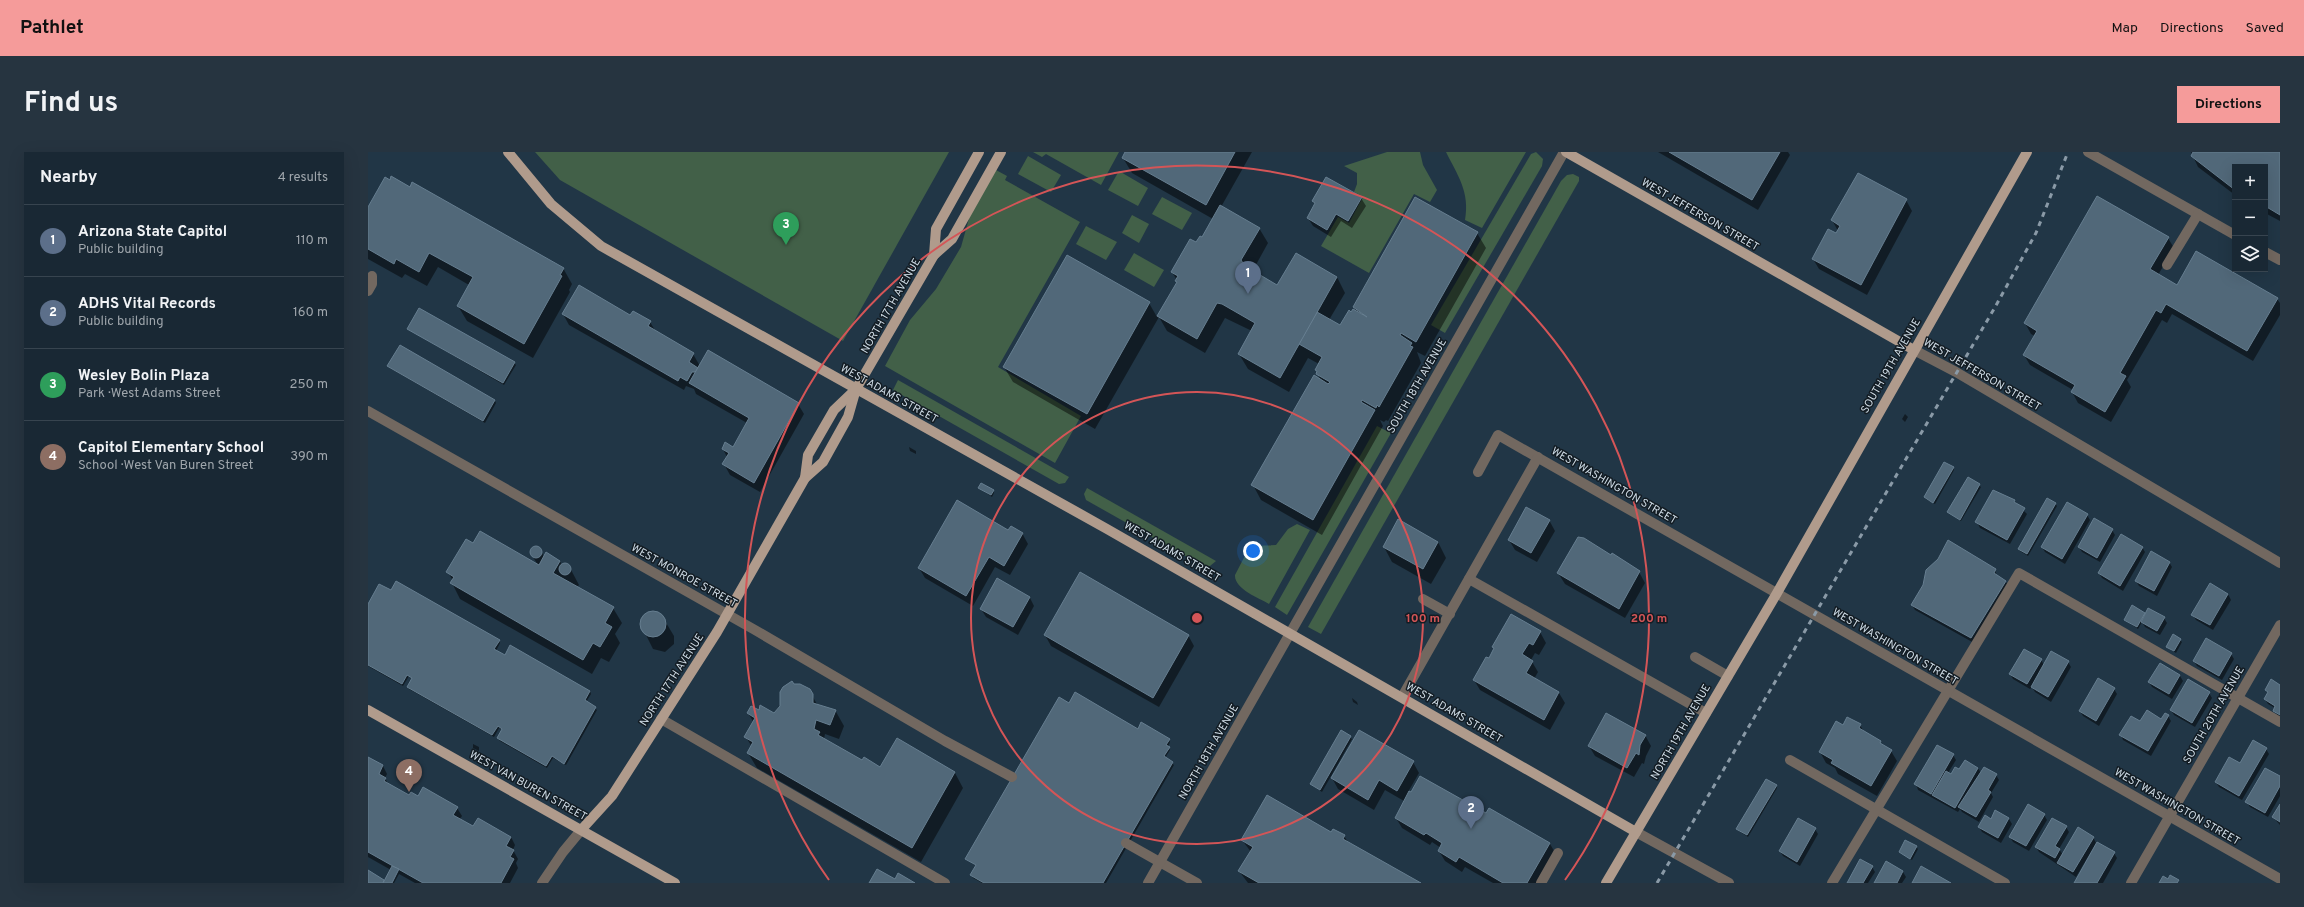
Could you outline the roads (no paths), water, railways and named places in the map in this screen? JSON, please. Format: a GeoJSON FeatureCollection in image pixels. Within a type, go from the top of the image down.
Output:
{"type":"FeatureCollection","features":[{"type":"Feature","properties":{"kind":"main road","name":"WEST ADAMS STREET"},"geometry":{"type":"LineString","coordinates":[[508,152],[551,204],[601,246],[1291,633],[1636,832]]}},
{"type":"Feature","properties":{"kind":"main road"},"geometry":{"type":"LineString","coordinates":[[934,255],[936,229],[980,152]]}},
{"type":"Feature","properties":{"kind":"main road"},"geometry":{"type":"LineString","coordinates":[[934,255],[952,239],[1001,152]]}},
{"type":"Feature","properties":{"kind":"main road","name":"WEST JEFFERSON STREET"},"geometry":{"type":"LineString","coordinates":[[1565,152],[1914,350]]}},
{"type":"Feature","properties":{"kind":"main road","name":"SOUTH 19TH AVENUE"},"geometry":{"type":"LineString","coordinates":[[1777,593],[2028,152]]}},
{"type":"Feature","properties":{"kind":"main road","name":"NORTH 17TH AVENUE"},"geometry":{"type":"LineString","coordinates":[[582,829],[612,796],[728,614],[805,478],[823,462],[848,417],[856,389],[934,255]]}},
{"type":"Feature","properties":{"kind":"main road","name":"NORTH 17TH AVENUE"},"geometry":{"type":"LineString","coordinates":[[805,478],[808,455],[834,410],[856,389]]}},
{"type":"Feature","properties":{"kind":"main road","name":"NORTH 19TH AVENUE"},"geometry":{"type":"LineString","coordinates":[[1606,883],[1777,593]]}},
{"type":"Feature","properties":{"kind":"main road","name":"WEST VAN BUREN STREET"},"geometry":{"type":"LineString","coordinates":[[368,710],[582,829],[675,883]]}},
{"type":"Feature","properties":{"kind":"street","name":"SOUTH 18TH AVENUE"},"geometry":{"type":"LineString","coordinates":[[1291,633],[1565,152]]}},
{"type":"Feature","properties":{"kind":"street"},"geometry":{"type":"LineString","coordinates":[[2088,152],[2232,233]]}},
{"type":"Feature","properties":{"kind":"street"},"geometry":{"type":"LineString","coordinates":[[2168,265],[2198,214]]}},
{"type":"Feature","properties":{"kind":"street"},"geometry":{"type":"LineString","coordinates":[[2268,254],[2280,260]]}},
{"type":"Feature","properties":{"kind":"street"},"geometry":{"type":"LineString","coordinates":[[368,291],[372,284],[372,276]]}},
{"type":"Feature","properties":{"kind":"street","name":"WEST JEFFERSON STREET"},"geometry":{"type":"LineString","coordinates":[[1914,350],[1956,372],[2280,563]]}},
{"type":"Feature","properties":{"kind":"street","name":"WEST MONROE STREET"},"geometry":{"type":"LineString","coordinates":[[368,411],[728,614],[906,719],[1012,777]]}},
{"type":"Feature","properties":{"kind":"street","name":"WEST WASHINGTON STREET"},"geometry":{"type":"LineString","coordinates":[[1478,472],[1498,435],[2280,879]]}},
{"type":"Feature","properties":{"kind":"street"},"geometry":{"type":"LineString","coordinates":[[1402,697],[1538,457]]}},
{"type":"Feature","properties":{"kind":"street"},"geometry":{"type":"LineString","coordinates":[[1832,883],[2019,573],[2280,722]]}},
{"type":"Feature","properties":{"kind":"street"},"geometry":{"type":"LineString","coordinates":[[1469,579],[1706,713]]}},
{"type":"Feature","properties":{"kind":"street"},"geometry":{"type":"LineString","coordinates":[[1423,599],[1450,614]]}},
{"type":"Feature","properties":{"kind":"street","name":"SOUTH 20TH AVENUE"},"geometry":{"type":"LineString","coordinates":[[2131,883],[2280,625]]}},
{"type":"Feature","properties":{"kind":"street","name":"NORTH 18TH AVENUE"},"geometry":{"type":"LineString","coordinates":[[1148,883],[1291,633]]}},
{"type":"Feature","properties":{"kind":"street"},"geometry":{"type":"LineString","coordinates":[[1694,657],[1728,676]]}},
{"type":"Feature","properties":{"kind":"street"},"geometry":{"type":"LineString","coordinates":[[661,719],[945,883]]}},
{"type":"Feature","properties":{"kind":"street"},"geometry":{"type":"LineString","coordinates":[[1790,760],[2005,883]]}},
{"type":"Feature","properties":{"kind":"street","name":"NORTH 17TH AVENUE"},"geometry":{"type":"LineString","coordinates":[[542,883],[563,852],[582,829]]}},
{"type":"Feature","properties":{"kind":"street","name":"WEST ADAMS STREET"},"geometry":{"type":"LineString","coordinates":[[1636,832],[1729,883]]}},
{"type":"Feature","properties":{"kind":"street"},"geometry":{"type":"LineString","coordinates":[[1126,843],[1197,883]]}},
{"type":"Feature","properties":{"kind":"street"},"geometry":{"type":"LineString","coordinates":[[1541,883],[1558,853]]}},
{"type":"Feature","properties":{"kind":"railway"},"geometry":{"type":"LineString","coordinates":[[1657,883],[1994,309],[2036,233],[2068,152]]}},
{"type":"Feature","properties":{"kind":"place","name":"Wesley Bolin Plaza"},"geometry":{"type":"Point","coordinates":[786,245]}},
{"type":"Feature","properties":{"kind":"place","name":"Arizona State Capitol"},"geometry":{"type":"Point","coordinates":[1248,294]}},
{"type":"Feature","properties":{"kind":"place","name":"Capitol Elementary School"},"geometry":{"type":"Point","coordinates":[409,792]}},
{"type":"Feature","properties":{"kind":"place","name":"ADHS Vital Records"},"geometry":{"type":"Point","coordinates":[1471,829]}}]}
